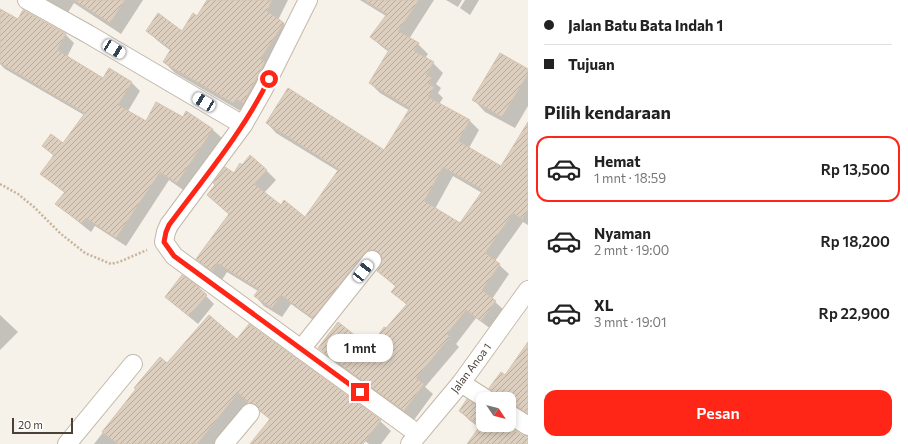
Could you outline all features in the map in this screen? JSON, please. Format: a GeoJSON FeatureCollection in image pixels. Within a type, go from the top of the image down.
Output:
{"type":"FeatureCollection","features":[{"type":"Feature","properties":{"kind":"street"},"geometry":{"type":"LineString","coordinates":[[27,0],[243,125]]}},
{"type":"Feature","properties":{"kind":"street"},"geometry":{"type":"LineString","coordinates":[[308,0],[263,90],[243,125],[169,225],[164,242],[174,256],[301,349],[414,439]]}},
{"type":"Feature","properties":{"kind":"street"},"geometry":{"type":"LineString","coordinates":[[301,349],[372,260]]}},
{"type":"Feature","properties":{"kind":"street","name":"Jalan Anoa 1"},"geometry":{"type":"LineString","coordinates":[[414,439],[461,383],[528,290]]}},
{"type":"Feature","properties":{"kind":"street"},"geometry":{"type":"LineString","coordinates":[[67,444],[133,364]]}},
{"type":"Feature","properties":{"kind":"street"},"geometry":{"type":"LineString","coordinates":[[461,383],[476,393]]}},
{"type":"Feature","properties":{"kind":"street"},"geometry":{"type":"LineString","coordinates":[[224,444],[250,413]]}},
{"type":"Feature","properties":{"kind":"street"},"geometry":{"type":"LineString","coordinates":[[516,418],[528,426]]}},
{"type":"Feature","properties":{"kind":"path"},"geometry":{"type":"LineString","coordinates":[[0,184],[18,194],[34,207],[60,234],[85,253],[111,264],[120,262],[164,242]]}},
{"type":"Feature","properties":{"kind":"building"},"geometry":{"type":"Polygon","coordinates":[[[74,0],[125,0],[110,23],[74,0]]]}},
{"type":"Feature","properties":{"kind":"building"},"geometry":{"type":"Polygon","coordinates":[[[207,0],[272,0],[267,11],[284,23],[260,59],[265,62],[243,103],[236,99],[233,103],[163,62],[171,49],[146,31],[158,13],[182,31],[193,13],[197,16],[207,0]]]}},
{"type":"Feature","properties":{"kind":"building"},"geometry":{"type":"Polygon","coordinates":[[[364,0],[419,0],[398,31],[419,43],[414,51],[434,62],[426,75],[432,78],[428,84],[434,87],[428,97],[470,120],[458,141],[501,166],[528,122],[528,210],[522,219],[513,213],[485,253],[500,264],[482,290],[496,301],[481,321],[466,310],[447,334],[450,337],[416,378],[424,384],[404,411],[318,348],[338,322],[370,347],[384,327],[386,328],[407,304],[391,292],[396,286],[377,271],[382,261],[382,256],[378,252],[369,250],[364,253],[313,318],[281,295],[272,308],[254,296],[259,289],[217,263],[212,271],[196,259],[229,214],[207,195],[215,185],[213,183],[225,167],[234,173],[240,163],[242,165],[250,155],[267,170],[254,184],[281,205],[284,200],[305,217],[339,169],[266,123],[288,88],[384,150],[410,108],[369,83],[389,50],[370,37],[387,14],[364,0]],[[443,167],[424,201],[460,223],[483,190],[443,167]]]}},
{"type":"Feature","properties":{"kind":"building"},"geometry":{"type":"Polygon","coordinates":[[[0,9],[18,19],[23,10],[66,34],[57,50],[103,78],[109,68],[132,82],[118,105],[146,121],[156,102],[183,117],[186,111],[213,129],[177,183],[160,172],[116,238],[86,218],[81,223],[55,204],[65,192],[40,174],[54,155],[42,146],[51,134],[63,143],[85,113],[0,63],[0,9]]]}},
{"type":"Feature","properties":{"kind":"building"},"geometry":{"type":"Polygon","coordinates":[[[500,53],[528,69],[528,74],[502,117],[472,100],[500,53]]]}},
{"type":"Feature","properties":{"kind":"building"},"geometry":{"type":"Polygon","coordinates":[[[182,275],[199,287],[207,295],[189,316],[165,297],[182,275]]]}},
{"type":"Feature","properties":{"kind":"building"},"geometry":{"type":"Polygon","coordinates":[[[209,315],[237,339],[249,324],[381,420],[363,444],[250,444],[270,419],[260,411],[256,405],[250,403],[238,393],[197,444],[118,444],[102,432],[136,389],[134,388],[160,357],[167,363],[209,315]]]}},
{"type":"Feature","properties":{"kind":"building"},"geometry":{"type":"Polygon","coordinates":[[[528,342],[528,414],[516,406],[516,392],[493,392],[489,388],[501,372],[505,375],[528,342]]]}},
{"type":"Feature","properties":{"kind":"building"},"geometry":{"type":"Polygon","coordinates":[[[467,399],[476,405],[476,423],[459,411],[467,399]]]}},
{"type":"Feature","properties":{"kind":"building"},"geometry":{"type":"Polygon","coordinates":[[[516,431],[522,435],[528,436],[528,444],[467,444],[476,432],[516,431]]]}},
{"type":"Feature","properties":{"kind":"route"},"geometry":{"type":"LineString","coordinates":[[269,79],[243,125],[169,225],[164,242],[174,256],[360,392]]}}]}
